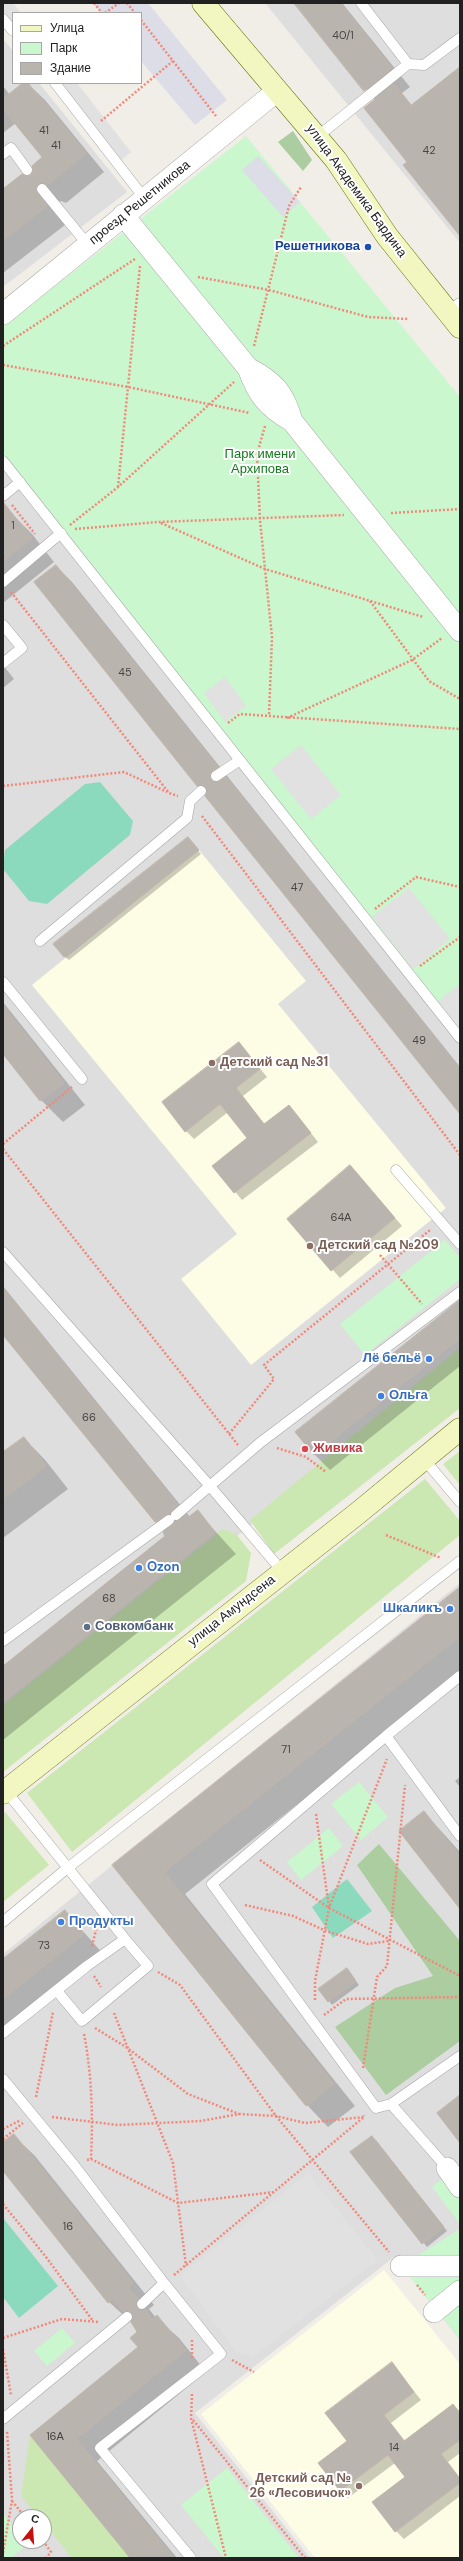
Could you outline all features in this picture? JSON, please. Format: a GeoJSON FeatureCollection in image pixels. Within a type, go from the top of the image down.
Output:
{"type":"FeatureCollection","features":[{"type":"Feature","properties":{"kind":"main road","name":"улица Академика Бардина"},"geometry":{"type":"LineString","coordinates":[[202,3],[317,136],[387,236],[456,314]]}},
{"type":"Feature","properties":{"kind":"main road","name":"улица Амундсена"},"geometry":{"type":"LineString","coordinates":[[4,1792],[282,1571],[358,1513],[460,1429]]}},
{"type":"Feature","properties":{"kind":"street","name":"проезд Решетникова"},"geometry":{"type":"LineString","coordinates":[[3,314],[277,91]]}},
{"type":"Feature","properties":{"kind":"street"},"geometry":{"type":"LineString","coordinates":[[123,215],[142,247],[168,271],[248,368],[256,389],[270,414],[292,421]]}},
{"type":"Feature","properties":{"kind":"street"},"geometry":{"type":"LineString","coordinates":[[248,368],[266,378],[286,400],[292,421],[458,629]]}},
{"type":"Feature","properties":{"kind":"street"},"geometry":{"type":"LineString","coordinates":[[447,2168],[460,2187]]}},
{"type":"Feature","properties":{"kind":"street"},"geometry":{"type":"LineString","coordinates":[[401,2266],[460,2266]]}},
{"type":"Feature","properties":{"kind":"street"},"geometry":{"type":"LineString","coordinates":[[434,2312],[460,2291]]}},
{"type":"Feature","properties":{"kind":"lane"},"geometry":{"type":"LineString","coordinates":[[361,3],[408,64]]}},
{"type":"Feature","properties":{"kind":"lane"},"geometry":{"type":"LineString","coordinates":[[3,19],[12,30]]}},
{"type":"Feature","properties":{"kind":"lane"},"geometry":{"type":"LineString","coordinates":[[317,136],[408,64],[424,65],[460,38]]}},
{"type":"Feature","properties":{"kind":"lane"},"geometry":{"type":"LineString","coordinates":[[56,84],[145,199]]}},
{"type":"Feature","properties":{"kind":"lane"},"geometry":{"type":"LineString","coordinates":[[3,154],[11,148],[27,170]]}},
{"type":"Feature","properties":{"kind":"lane"},"geometry":{"type":"LineString","coordinates":[[42,189],[88,245]]}},
{"type":"Feature","properties":{"kind":"lane"},"geometry":{"type":"LineString","coordinates":[[3,461],[460,1038]]}},
{"type":"Feature","properties":{"kind":"lane"},"geometry":{"type":"LineString","coordinates":[[3,496],[20,482]]}},
{"type":"Feature","properties":{"kind":"lane"},"geometry":{"type":"LineString","coordinates":[[5,585],[61,533]]}},
{"type":"Feature","properties":{"kind":"lane"},"geometry":{"type":"LineString","coordinates":[[3,625],[22,648],[3,663]]}},
{"type":"Feature","properties":{"kind":"lane"},"geometry":{"type":"LineString","coordinates":[[216,776],[240,760]]}},
{"type":"Feature","properties":{"kind":"lane"},"geometry":{"type":"LineString","coordinates":[[40,940],[187,818],[190,800],[201,791]]}},
{"type":"Feature","properties":{"kind":"lane"},"geometry":{"type":"LineString","coordinates":[[3,982],[82,1079]]}},
{"type":"Feature","properties":{"kind":"lane"},"geometry":{"type":"LineString","coordinates":[[396,1170],[460,1244]]}},
{"type":"Feature","properties":{"kind":"lane"},"geometry":{"type":"LineString","coordinates":[[3,1252],[209,1485],[282,1571]]}},
{"type":"Feature","properties":{"kind":"lane"},"geometry":{"type":"LineString","coordinates":[[3,1641],[172,1517],[261,1442],[432,1315],[460,1292]]}},
{"type":"Feature","properties":{"kind":"lane"},"geometry":{"type":"LineString","coordinates":[[423,1458],[460,1502]]}},
{"type":"Feature","properties":{"kind":"lane"},"geometry":{"type":"LineString","coordinates":[[3,1922],[68,1868],[458,1563]]}},
{"type":"Feature","properties":{"kind":"lane"},"geometry":{"type":"LineString","coordinates":[[460,1676],[386,1736],[212,1884],[361,2085],[376,2108],[391,2104],[460,2056]]}},
{"type":"Feature","properties":{"kind":"lane"},"geometry":{"type":"LineString","coordinates":[[386,1736],[460,1836]]}},
{"type":"Feature","properties":{"kind":"lane"},"geometry":{"type":"LineString","coordinates":[[4,1792],[148,1966],[82,2021],[57,1992]]}},
{"type":"Feature","properties":{"kind":"lane"},"geometry":{"type":"LineString","coordinates":[[3,2033],[57,1992],[87,1966],[125,1938]]}},
{"type":"Feature","properties":{"kind":"lane"},"geometry":{"type":"LineString","coordinates":[[3,2079],[74,2165],[164,2283],[222,2354],[100,2448],[191,2558]]}},
{"type":"Feature","properties":{"kind":"lane"},"geometry":{"type":"LineString","coordinates":[[391,2104],[447,2168]]}},
{"type":"Feature","properties":{"kind":"lane"},"geometry":{"type":"LineString","coordinates":[[142,2304],[164,2283]]}},
{"type":"Feature","properties":{"kind":"lane"},"geometry":{"type":"LineString","coordinates":[[4,2419],[127,2317]]}},
{"type":"Feature","properties":{"kind":"path"},"geometry":{"type":"LineString","coordinates":[[94,3],[101,12]]}},
{"type":"Feature","properties":{"kind":"path"},"geometry":{"type":"LineString","coordinates":[[106,12],[119,3]]}},
{"type":"Feature","properties":{"kind":"path"},"geometry":{"type":"LineString","coordinates":[[127,3],[134,12]]}},
{"type":"Feature","properties":{"kind":"path"},"geometry":{"type":"LineString","coordinates":[[142,21],[220,122]]}},
{"type":"Feature","properties":{"kind":"path"},"geometry":{"type":"LineString","coordinates":[[91,129],[173,61]]}},
{"type":"Feature","properties":{"kind":"path"},"geometry":{"type":"LineString","coordinates":[[301,187],[289,206],[269,290],[248,368],[118,487],[65,530],[158,522],[260,520],[460,508]]}},
{"type":"Feature","properties":{"kind":"path"},"geometry":{"type":"LineString","coordinates":[[3,346],[142,247]]}},
{"type":"Feature","properties":{"kind":"path"},"geometry":{"type":"LineString","coordinates":[[118,487],[142,247]]}},
{"type":"Feature","properties":{"kind":"path"},"geometry":{"type":"LineString","coordinates":[[168,271],[269,290],[368,317],[408,319]]}},
{"type":"Feature","properties":{"kind":"path"},"geometry":{"type":"LineString","coordinates":[[3,365],[270,414],[257,454],[260,520],[272,637],[269,716]]}},
{"type":"Feature","properties":{"kind":"path"},"geometry":{"type":"LineString","coordinates":[[3,496],[35,534]]}},
{"type":"Feature","properties":{"kind":"path"},"geometry":{"type":"LineString","coordinates":[[158,522],[265,569],[428,618]]}},
{"type":"Feature","properties":{"kind":"path"},"geometry":{"type":"LineString","coordinates":[[5,585],[169,793]]}},
{"type":"Feature","properties":{"kind":"path"},"geometry":{"type":"LineString","coordinates":[[369,600],[429,681],[460,699]]}},
{"type":"Feature","properties":{"kind":"path"},"geometry":{"type":"LineString","coordinates":[[286,718],[412,660],[458,629]]}},
{"type":"Feature","properties":{"kind":"path"},"geometry":{"type":"LineString","coordinates":[[218,731],[240,714],[460,729]]}},
{"type":"Feature","properties":{"kind":"path"},"geometry":{"type":"LineString","coordinates":[[3,786],[124,772],[169,793],[190,800],[460,1155]]}},
{"type":"Feature","properties":{"kind":"path"},"geometry":{"type":"LineString","coordinates":[[169,793],[201,791]]}},
{"type":"Feature","properties":{"kind":"path"},"geometry":{"type":"LineString","coordinates":[[365,917],[416,877],[460,887]]}},
{"type":"Feature","properties":{"kind":"path"},"geometry":{"type":"LineString","coordinates":[[410,974],[460,937]]}},
{"type":"Feature","properties":{"kind":"path"},"geometry":{"type":"LineString","coordinates":[[3,1144],[82,1079]]}},
{"type":"Feature","properties":{"kind":"path"},"geometry":{"type":"LineString","coordinates":[[3,1149],[229,1434],[274,1379],[264,1365],[440,1221]]}},
{"type":"Feature","properties":{"kind":"path"},"geometry":{"type":"LineString","coordinates":[[380,1255],[432,1315]]}},
{"type":"Feature","properties":{"kind":"path"},"geometry":{"type":"LineString","coordinates":[[306,1457],[326,1472]]}},
{"type":"Feature","properties":{"kind":"path"},"geometry":{"type":"LineString","coordinates":[[386,1535],[458,1563]]}},
{"type":"Feature","properties":{"kind":"path"},"geometry":{"type":"LineString","coordinates":[[314,2022],[315,1981],[326,1931],[329,1908],[393,1745]]}},
{"type":"Feature","properties":{"kind":"path"},"geometry":{"type":"LineString","coordinates":[[364,2117],[361,2085],[375,2000],[377,1977],[387,1966],[407,1763]]}},
{"type":"Feature","properties":{"kind":"path"},"geometry":{"type":"LineString","coordinates":[[314,1797],[329,1908]]}},
{"type":"Feature","properties":{"kind":"path"},"geometry":{"type":"LineString","coordinates":[[249,1852],[329,1908],[460,1976]]}},
{"type":"Feature","properties":{"kind":"path"},"geometry":{"type":"LineString","coordinates":[[224,1901],[292,1916],[326,1931],[368,1944],[390,1941]]}},
{"type":"Feature","properties":{"kind":"path"},"geometry":{"type":"LineString","coordinates":[[98,1921],[87,1966],[109,1998],[126,2047],[174,2163],[186,2266]]}},
{"type":"Feature","properties":{"kind":"path"},"geometry":{"type":"LineString","coordinates":[[148,1966],[180,1985],[276,2116],[312,2162],[424,2293],[434,2312]]}},
{"type":"Feature","properties":{"kind":"path"},"geometry":{"type":"LineString","coordinates":[[3,2139],[33,2114],[57,1992]]}},
{"type":"Feature","properties":{"kind":"path"},"geometry":{"type":"LineString","coordinates":[[314,2022],[346,1999],[375,2000],[460,1997]]}},
{"type":"Feature","properties":{"kind":"path"},"geometry":{"type":"LineString","coordinates":[[82,2021],[126,2047],[188,2094],[240,2114]]}},
{"type":"Feature","properties":{"kind":"path"},"geometry":{"type":"LineString","coordinates":[[82,2021],[89,2061],[93,2122],[91,2159]]}},
{"type":"Feature","properties":{"kind":"path"},"geometry":{"type":"LineString","coordinates":[[164,2283],[376,2108]]}},
{"type":"Feature","properties":{"kind":"path"},"geometry":{"type":"LineString","coordinates":[[3,2129],[33,2114],[118,2125],[201,2121],[240,2114],[276,2116],[305,2123],[364,2117]]}},
{"type":"Feature","properties":{"kind":"path"},"geometry":{"type":"LineString","coordinates":[[74,2165],[91,2159],[178,2203],[275,2192]]}},
{"type":"Feature","properties":{"kind":"path"},"geometry":{"type":"LineString","coordinates":[[3,2204],[46,2257],[93,2321]]}},
{"type":"Feature","properties":{"kind":"path"},"geometry":{"type":"LineString","coordinates":[[190,2314],[193,2376],[191,2418],[226,2558]]}},
{"type":"Feature","properties":{"kind":"path"},"geometry":{"type":"LineString","coordinates":[[3,2338],[62,2319],[93,2321],[118,2326]]}},
{"type":"Feature","properties":{"kind":"path"},"geometry":{"type":"LineString","coordinates":[[3,2349],[12,2393],[4,2419],[12,2500],[3,2553]]}},
{"type":"Feature","properties":{"kind":"path"},"geometry":{"type":"LineString","coordinates":[[222,2354],[254,2372]]}},
{"type":"Feature","properties":{"kind":"path"},"geometry":{"type":"LineString","coordinates":[[191,2418],[305,2558]]}},
{"type":"Feature","properties":{"kind":"path"},"geometry":{"type":"LineString","coordinates":[[12,2500],[19,2509]]}},
{"type":"Feature","properties":{"kind":"path"},"geometry":{"type":"LineString","coordinates":[[46,2558],[51,2552],[49,2549]]}},
{"type":"Feature","properties":{"kind":"shaded area"},"geometry":{"type":"Polygon","coordinates":[[[3,3],[13,3],[20,12],[12,12],[12,23],[3,11],[3,3]]]}},
{"type":"Feature","properties":{"kind":"shaded area"},"geometry":{"type":"Polygon","coordinates":[[[93,3],[148,3],[227,100],[195,125],[142,62],[142,12],[100,12],[93,3]]]}},
{"type":"Feature","properties":{"kind":"shaded area"},"geometry":{"type":"Polygon","coordinates":[[[265,3],[460,3],[460,243],[265,3]]]}},
{"type":"Feature","properties":{"kind":"shaded area"},"geometry":{"type":"Polygon","coordinates":[[[3,39],[12,50],[12,84],[40,84],[127,192],[3,287],[3,39]]]}},
{"type":"Feature","properties":{"kind":"shaded area"},"geometry":{"type":"Polygon","coordinates":[[[61,84],[78,84],[131,152],[121,160],[61,84]]]}},
{"type":"Feature","properties":{"kind":"shaded area"},"geometry":{"type":"Polygon","coordinates":[[[258,156],[300,202],[283,217],[242,170],[258,156]]]}},
{"type":"Feature","properties":{"kind":"shaded area"},"geometry":{"type":"Polygon","coordinates":[[[3,470],[460,1036],[460,1357],[3,1724],[3,470]]]}},
{"type":"Feature","properties":{"kind":"shaded area"},"geometry":{"type":"Polygon","coordinates":[[[225,677],[246,706],[225,722],[204,693],[225,677]]]}},
{"type":"Feature","properties":{"kind":"shaded area"},"geometry":{"type":"Polygon","coordinates":[[[301,745],[341,795],[311,819],[271,769],[301,745]]]}},
{"type":"Feature","properties":{"kind":"shaded area","name":"Детский сад №31"},"geometry":{"type":"Polygon","coordinates":[[[199,850],[306,981],[278,1004],[446,1208],[251,1365],[181,1279],[237,1234],[32,985],[199,850]]]}},
{"type":"Feature","properties":{"kind":"shaded area"},"geometry":{"type":"Polygon","coordinates":[[[409,888],[450,939],[413,969],[372,917],[409,888]]]}},
{"type":"Feature","properties":{"kind":"shaded area"},"geometry":{"type":"Polygon","coordinates":[[[460,984],[460,1029],[438,1001],[460,984]]]}},
{"type":"Feature","properties":{"kind":"shaded area"},"geometry":{"type":"Polygon","coordinates":[[[460,1583],[460,2340],[394,2257],[195,2413],[310,2558],[3,2558],[3,1954],[460,1583]]]}},
{"type":"Feature","properties":{"kind":"shaded area"},"geometry":{"type":"Polygon","coordinates":[[[308,2173],[378,2260],[253,2357],[235,2351],[180,2276],[308,2173]]]}},
{"type":"Feature","properties":{"kind":"shaded area","name":"Детский сад № 26 «Лесовичок»"},"geometry":{"type":"Polygon","coordinates":[[[384,2270],[460,2364],[460,2558],[315,2558],[201,2414],[384,2270]]]}},
{"type":"Feature","properties":{"kind":"green space"},"geometry":{"type":"Polygon","coordinates":[[[293,131],[312,160],[303,171],[278,142],[293,131]]]}},
{"type":"Feature","properties":{"kind":"green space","name":"Парк имени Архипова"},"geometry":{"type":"Polygon","coordinates":[[[246,136],[460,397],[460,1029],[3,456],[3,327],[246,136]]]}},
{"type":"Feature","properties":{"kind":"green space"},"geometry":{"type":"Polygon","coordinates":[[[100,782],[133,821],[130,835],[47,904],[29,901],[3,869],[5,850],[85,784],[100,782]]]}},
{"type":"Feature","properties":{"kind":"green space"},"geometry":{"type":"Polygon","coordinates":[[[445,1240],[460,1258],[460,1279],[365,1355],[340,1324],[445,1240]]]}},
{"type":"Feature","properties":{"kind":"green space"},"geometry":{"type":"Polygon","coordinates":[[[460,1348],[460,1408],[274,1554],[250,1520],[460,1348]]]}},
{"type":"Feature","properties":{"kind":"green space"},"geometry":{"type":"Polygon","coordinates":[[[460,1451],[460,1485],[443,1464],[460,1451]]]}},
{"type":"Feature","properties":{"kind":"green space"},"geometry":{"type":"Polygon","coordinates":[[[425,1479],[460,1521],[460,1535],[72,1852],[27,1793],[425,1479]]]}},
{"type":"Feature","properties":{"kind":"green space"},"geometry":{"type":"Polygon","coordinates":[[[223,1529],[236,1534],[251,1553],[246,1581],[3,1772],[3,1705],[223,1529]]]}},
{"type":"Feature","properties":{"kind":"green space"},"geometry":{"type":"Polygon","coordinates":[[[359,1782],[388,1817],[361,1840],[331,1804],[359,1782]]]}},
{"type":"Feature","properties":{"kind":"green space"},"geometry":{"type":"Polygon","coordinates":[[[5,1812],[49,1865],[3,1902],[3,1813],[5,1812]]]}},
{"type":"Feature","properties":{"kind":"green space"},"geometry":{"type":"Polygon","coordinates":[[[329,1828],[343,1846],[301,1880],[287,1862],[329,1828]]]}},
{"type":"Feature","properties":{"kind":"green space"},"geometry":{"type":"Polygon","coordinates":[[[379,1844],[460,1941],[460,2041],[386,2095],[335,2027],[395,1988],[433,1976],[357,1865],[379,1844]]]}},
{"type":"Feature","properties":{"kind":"green space"},"geometry":{"type":"Polygon","coordinates":[[[347,1879],[372,1911],[333,1938],[312,1907],[347,1879]]]}},
{"type":"Feature","properties":{"kind":"green space"},"geometry":{"type":"Polygon","coordinates":[[[460,2164],[460,2224],[432,2187],[460,2164]]]}},
{"type":"Feature","properties":{"kind":"green space"},"geometry":{"type":"Polygon","coordinates":[[[3,2218],[58,2286],[19,2318],[3,2297],[3,2218]]]}},
{"type":"Feature","properties":{"kind":"green space"},"geometry":{"type":"Polygon","coordinates":[[[460,2229],[460,2339],[401,2266],[460,2229]]]}},
{"type":"Feature","properties":{"kind":"green space"},"geometry":{"type":"Polygon","coordinates":[[[62,2328],[75,2343],[47,2366],[34,2351],[62,2328]]]}},
{"type":"Feature","properties":{"kind":"green space"},"geometry":{"type":"Polygon","coordinates":[[[30,2435],[130,2558],[72,2558],[52,2533],[52,2509],[32,2509],[21,2496],[30,2435]]]}},
{"type":"Feature","properties":{"kind":"green space"},"geometry":{"type":"Polygon","coordinates":[[[227,2468],[299,2558],[224,2558],[181,2505],[227,2468]]]}},
{"type":"Feature","properties":{"kind":"green space"},"geometry":{"type":"Polygon","coordinates":[[[3,2513],[12,2525],[12,2549],[22,2549],[11,2558],[3,2558],[3,2513]]]}},
{"type":"Feature","properties":{"kind":"building"},"geometry":{"type":"Polygon","coordinates":[[[294,3],[340,3],[392,68],[364,91],[294,3]]]}},
{"type":"Feature","properties":{"kind":"building"},"geometry":{"type":"Polygon","coordinates":[[[460,67],[460,236],[403,165],[407,162],[364,108],[394,84],[411,105],[460,67]]]}},
{"type":"Feature","properties":{"kind":"building"},"geometry":{"type":"Polygon","coordinates":[[[22,84],[29,84],[86,153],[47,185],[41,183],[38,184],[36,190],[47,206],[3,240],[3,189],[22,174],[27,176],[31,175],[33,170],[32,166],[42,157],[3,109],[3,99],[22,84]]]}},
{"type":"Feature","properties":{"kind":"building"},"geometry":{"type":"Polygon","coordinates":[[[3,502],[32,538],[3,561],[3,502]]]}},
{"type":"Feature","properties":{"kind":"building"},"geometry":{"type":"Polygon","coordinates":[[[56,565],[218,767],[210,773],[211,780],[217,782],[226,777],[460,1069],[460,1114],[205,796],[206,787],[197,786],[34,582],[56,565]]]}},
{"type":"Feature","properties":{"kind":"building"},"geometry":{"type":"Polygon","coordinates":[[[188,837],[199,850],[64,957],[53,944],[188,837]]]}},
{"type":"Feature","properties":{"kind":"building"},"geometry":{"type":"Polygon","coordinates":[[[3,1006],[64,1083],[40,1101],[3,1054],[3,1006]]]}},
{"type":"Feature","properties":{"kind":"building"},"geometry":{"type":"Polygon","coordinates":[[[239,1042],[260,1069],[236,1088],[264,1124],[289,1105],[311,1133],[234,1193],[212,1166],[247,1138],[220,1104],[185,1132],[162,1102],[239,1042]]]}},
{"type":"Feature","properties":{"kind":"building"},"geometry":{"type":"Polygon","coordinates":[[[350,1165],[395,1218],[331,1271],[287,1219],[350,1165]]]}},
{"type":"Feature","properties":{"kind":"building"},"geometry":{"type":"Polygon","coordinates":[[[3,1288],[178,1505],[170,1514],[155,1522],[3,1335],[3,1288]]]}},
{"type":"Feature","properties":{"kind":"building"},"geometry":{"type":"Polygon","coordinates":[[[460,1300],[460,1338],[314,1455],[295,1432],[460,1300]]]}},
{"type":"Feature","properties":{"kind":"building"},"geometry":{"type":"Polygon","coordinates":[[[24,1437],[46,1466],[3,1499],[3,1452],[24,1437]]]}},
{"type":"Feature","properties":{"kind":"building"},"geometry":{"type":"Polygon","coordinates":[[[198,1510],[215,1532],[3,1702],[3,1666],[165,1536],[163,1533],[175,1521],[186,1515],[188,1517],[198,1510]]]}},
{"type":"Feature","properties":{"kind":"building"},"geometry":{"type":"Polygon","coordinates":[[[460,1587],[460,1636],[164,1872],[334,2084],[306,2106],[112,1865],[460,1587]]]}},
{"type":"Feature","properties":{"kind":"building"},"geometry":{"type":"Polygon","coordinates":[[[424,1811],[460,1857],[460,1909],[399,1831],[424,1811]]]}},
{"type":"Feature","properties":{"kind":"building"},"geometry":{"type":"Polygon","coordinates":[[[65,1910],[84,1934],[3,1999],[3,1959],[65,1910]]]}},
{"type":"Feature","properties":{"kind":"building"},"geometry":{"type":"Polygon","coordinates":[[[347,1968],[356,1981],[328,2002],[318,1989],[347,1968]]]}},
{"type":"Feature","properties":{"kind":"building"},"geometry":{"type":"Polygon","coordinates":[[[460,2095],[460,2143],[437,2113],[460,2095]]]}},
{"type":"Feature","properties":{"kind":"building"},"geometry":{"type":"Polygon","coordinates":[[[14,2134],[133,2283],[128,2287],[138,2299],[137,2308],[145,2309],[152,2320],[157,2315],[186,2350],[76,2439],[174,2558],[130,2558],[30,2435],[138,2347],[130,2338],[137,2332],[131,2322],[133,2319],[132,2313],[129,2311],[123,2312],[113,2299],[108,2303],[3,2171],[3,2142],[14,2134]]]}},
{"type":"Feature","properties":{"kind":"building"},"geometry":{"type":"Polygon","coordinates":[[[372,2136],[444,2227],[422,2244],[350,2152],[372,2136]]]}},
{"type":"Feature","properties":{"kind":"building"},"geometry":{"type":"Polygon","coordinates":[[[392,2362],[414,2392],[384,2415],[404,2441],[453,2404],[460,2413],[460,2440],[441,2454],[460,2479],[460,2483],[395,2532],[372,2502],[405,2477],[388,2455],[340,2491],[318,2463],[347,2441],[325,2413],[392,2362]]]}},
{"type":"Feature","properties":{"kind":"place","name":"Решетникова"},"geometry":{"type":"Point","coordinates":[368,247]}},
{"type":"Feature","properties":{"kind":"place","name":"Детский сад №31"},"geometry":{"type":"Point","coordinates":[212,1063]}},
{"type":"Feature","properties":{"kind":"place","name":"Детский сад №209"},"geometry":{"type":"Point","coordinates":[310,1246]}},
{"type":"Feature","properties":{"kind":"place","name":"Лё бельё"},"geometry":{"type":"Point","coordinates":[429,1359]}},
{"type":"Feature","properties":{"kind":"place","name":"Ольга"},"geometry":{"type":"Point","coordinates":[381,1396]}},
{"type":"Feature","properties":{"kind":"place","name":"Живика"},"geometry":{"type":"Point","coordinates":[305,1449]}},
{"type":"Feature","properties":{"kind":"place","name":"Ozon"},"geometry":{"type":"Point","coordinates":[139,1568]}},
{"type":"Feature","properties":{"kind":"place","name":"Шкаликъ"},"geometry":{"type":"Point","coordinates":[450,1609]}},
{"type":"Feature","properties":{"kind":"place","name":"Совкомбанк"},"geometry":{"type":"Point","coordinates":[87,1627]}},
{"type":"Feature","properties":{"kind":"place","name":"Продукты"},"geometry":{"type":"Point","coordinates":[61,1922]}},
{"type":"Feature","properties":{"kind":"place","name":"Детский сад № 26 «Лесовичок»"},"geometry":{"type":"Point","coordinates":[359,2486]}}]}
